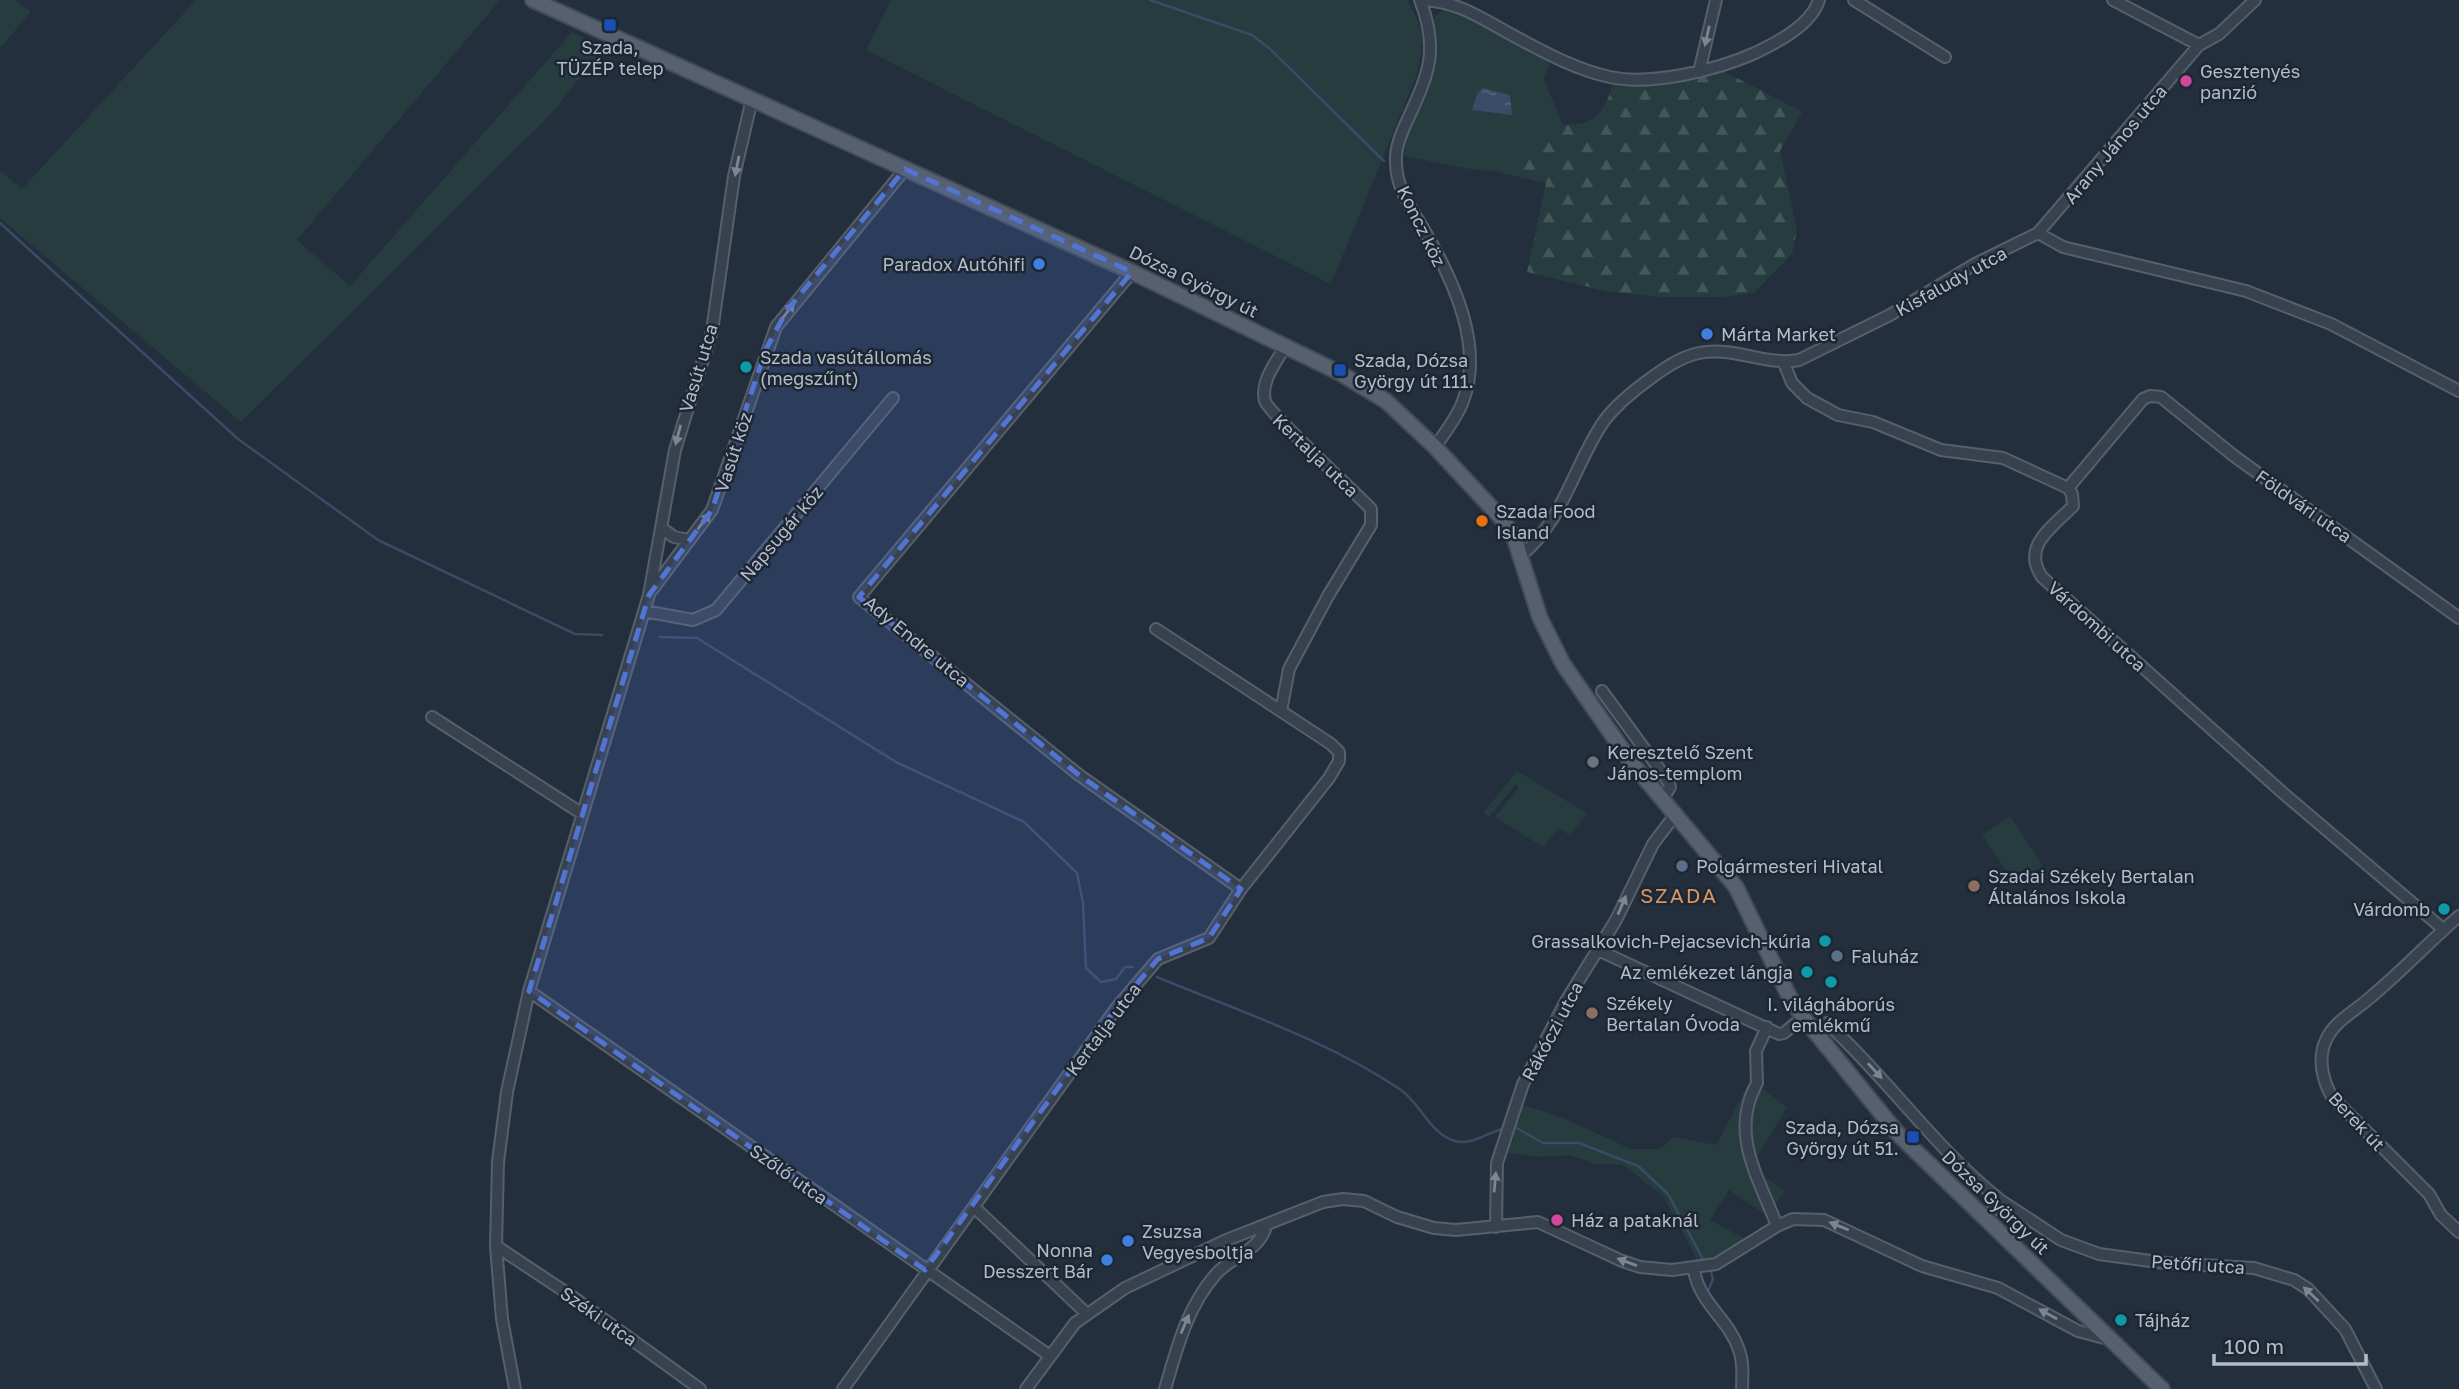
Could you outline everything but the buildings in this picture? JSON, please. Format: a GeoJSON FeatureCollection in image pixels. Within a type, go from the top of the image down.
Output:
{"type":"FeatureCollection","features":[{"type":"Feature","properties":{"kind":"main road","name":"Dózsa György út"},"geometry":{"type":"LineString","coordinates":[[533,0],[1132,272],[1340,373],[1387,401],[1435,447],[1503,520],[1520,556],[1540,618],[1563,664],[1631,762],[1736,887],[1789,996],[1803,1017],[1899,1135],[2162,1389]]}},
{"type":"Feature","properties":{"kind":"street"},"geometry":{"type":"LineString","coordinates":[[1422,0],[1449,2],[1540,50],[1610,77],[1635,79],[1699,72],[1737,61],[1762,49],[1809,19],[1819,0]]}},
{"type":"Feature","properties":{"kind":"street","name":"Koncz köz"},"geometry":{"type":"LineString","coordinates":[[1422,0],[1431,34],[1431,62],[1400,137],[1396,170],[1406,199],[1428,237],[1458,303],[1467,332],[1470,355],[1470,372],[1462,404],[1435,447]]}},
{"type":"Feature","properties":{"kind":"street"},"geometry":{"type":"LineString","coordinates":[[1699,72],[1716,0]]}},
{"type":"Feature","properties":{"kind":"street"},"geometry":{"type":"LineString","coordinates":[[1854,0],[1945,57]]}},
{"type":"Feature","properties":{"kind":"street"},"geometry":{"type":"LineString","coordinates":[[2113,0],[2199,45]]}},
{"type":"Feature","properties":{"kind":"street","name":"Arany János utca"},"geometry":{"type":"LineString","coordinates":[[2038,233],[2199,45],[2219,34],[2255,0]]}},
{"type":"Feature","properties":{"kind":"street","name":"Vasút utca"},"geometry":{"type":"LineString","coordinates":[[649,595],[663,529],[675,450],[712,331],[734,176],[752,99]]}},
{"type":"Feature","properties":{"kind":"street","name":"Vasút köz"},"geometry":{"type":"LineString","coordinates":[[649,595],[712,510],[722,489],[766,349],[776,327],[905,169]]}},
{"type":"Feature","properties":{"kind":"street"},"geometry":{"type":"LineString","coordinates":[[2038,233],[2063,247],[2246,291],[2331,324],[2459,391]]}},
{"type":"Feature","properties":{"kind":"street","name":"Kisfaludy utca"},"geometry":{"type":"LineString","coordinates":[[1520,556],[1539,541],[1605,420],[1629,395],[1659,372],[1687,357],[1708,352],[1784,363],[1821,351],[1890,315],[1975,264],[2038,233]]}},
{"type":"Feature","properties":{"kind":"street","name":"Ady Endre utca"},"geometry":{"type":"LineString","coordinates":[[1132,272],[859,597],[1079,775],[1241,889]]}},
{"type":"Feature","properties":{"kind":"street","name":"Kertalja utca"},"geometry":{"type":"LineString","coordinates":[[1281,711],[1289,669],[1328,596],[1371,526],[1373,516],[1371,509],[1300,436],[1273,414],[1265,402],[1264,388],[1285,347]]}},
{"type":"Feature","properties":{"kind":"street"},"geometry":{"type":"LineString","coordinates":[[1784,363],[1792,383],[1807,398],[1838,415],[1873,422],[1941,450],[2003,458],[2068,488]]}},
{"type":"Feature","properties":{"kind":"street","name":"Földvári utca"},"geometry":{"type":"LineString","coordinates":[[2068,488],[2143,399],[2150,396],[2161,397],[2234,456],[2459,618]]}},
{"type":"Feature","properties":{"kind":"street","name":"Napsugár köz"},"geometry":{"type":"LineString","coordinates":[[644,611],[693,620],[716,610],[893,398]]}},
{"type":"Feature","properties":{"kind":"street","name":"Várdombi utca"},"geometry":{"type":"LineString","coordinates":[[2068,488],[2073,494],[2073,506],[2040,540],[2034,551],[2034,562],[2042,577],[2283,793],[2443,929]]}},
{"type":"Feature","properties":{"kind":"street"},"geometry":{"type":"LineString","coordinates":[[663,529],[674,537],[689,540]]}},
{"type":"Feature","properties":{"kind":"street"},"geometry":{"type":"LineString","coordinates":[[515,1389],[502,1320],[496,1246],[502,1130],[529,991],[649,595]]}},
{"type":"Feature","properties":{"kind":"street","name":"Kertalja utca"},"geometry":{"type":"LineString","coordinates":[[843,1389],[925,1270],[974,1207],[1117,1007],[1158,960],[1209,939],[1241,889],[1329,778],[1339,761],[1339,752],[1331,744],[1156,629]]}},
{"type":"Feature","properties":{"kind":"street"},"geometry":{"type":"LineString","coordinates":[[1602,691],[1668,781],[1670,787],[1662,800]]}},
{"type":"Feature","properties":{"kind":"street"},"geometry":{"type":"LineString","coordinates":[[432,717],[581,813]]}},
{"type":"Feature","properties":{"kind":"street","name":"Rákóczi utca"},"geometry":{"type":"LineString","coordinates":[[1496,1227],[1495,1181],[1504,1137],[1529,1072],[1566,1001],[1598,950],[1653,844],[1675,815]]}},
{"type":"Feature","properties":{"kind":"street","name":"Berek út"},"geometry":{"type":"LineString","coordinates":[[2459,916],[2329,1034],[2322,1062],[2323,1075],[2332,1097],[2429,1194],[2441,1215],[2459,1232]]}},
{"type":"Feature","properties":{"kind":"street"},"geometry":{"type":"LineString","coordinates":[[1598,950],[1782,1035],[1803,1017]]}},
{"type":"Feature","properties":{"kind":"street","name":"Szőlő utca"},"geometry":{"type":"LineString","coordinates":[[529,991],[1050,1356]]}},
{"type":"Feature","properties":{"kind":"street","name":"Dózsa György út"},"geometry":{"type":"LineString","coordinates":[[1815,1032],[1827,1023],[1914,1113],[1947,1153],[2000,1200]]}},
{"type":"Feature","properties":{"kind":"street"},"geometry":{"type":"LineString","coordinates":[[1762,1024],[1756,1051],[1756,1085],[1746,1110],[1748,1155],[1777,1226]]}},
{"type":"Feature","properties":{"kind":"street"},"geometry":{"type":"LineString","coordinates":[[1026,1389],[1086,1312],[1125,1288],[1177,1262],[1323,1202],[1343,1199],[1364,1201],[1397,1217],[1434,1228],[1456,1230],[1538,1222],[1640,1267],[1694,1270],[1728,1259],[1777,1226],[1793,1219],[1824,1220],[1922,1266],[1998,1288],[2078,1331],[2111,1339]]}},
{"type":"Feature","properties":{"kind":"street"},"geometry":{"type":"LineString","coordinates":[[1986,1219],[2000,1200]]}},
{"type":"Feature","properties":{"kind":"street","name":"Petőfi utca"},"geometry":{"type":"LineString","coordinates":[[2000,1200],[2061,1240],[2099,1254],[2165,1263],[2254,1268],[2294,1280],[2308,1289],[2345,1329],[2376,1389]]}},
{"type":"Feature","properties":{"kind":"street"},"geometry":{"type":"LineString","coordinates":[[974,1207],[1086,1312]]}},
{"type":"Feature","properties":{"kind":"street"},"geometry":{"type":"LineString","coordinates":[[1165,1389],[1182,1328],[1197,1300],[1225,1265],[1260,1242],[1266,1226]]}},
{"type":"Feature","properties":{"kind":"street","name":"Széki utca"},"geometry":{"type":"LineString","coordinates":[[496,1246],[700,1389]]}},
{"type":"Feature","properties":{"kind":"street"},"geometry":{"type":"LineString","coordinates":[[1694,1270],[1703,1298],[1727,1327],[1740,1350],[1742,1389]]}},
{"type":"Feature","properties":{"kind":"highlighted area"},"geometry":{"type":"Polygon","coordinates":[[[905,169],[1132,272],[859,597],[1079,775],[1241,889],[1209,938],[1158,959],[1117,1007],[925,1270],[529,991],[649,595],[712,510],[766,349],[787,310],[905,169]]]}},
{"type":"Feature","properties":{"kind":"green space"},"geometry":{"type":"Polygon","coordinates":[[[0,0],[15,0],[31,12],[0,48],[0,0]]]}},
{"type":"Feature","properties":{"kind":"green space"},"geometry":{"type":"Polygon","coordinates":[[[196,0],[500,0],[297,240],[350,286],[572,32],[604,48],[549,116],[241,422],[0,218],[0,171],[22,189],[196,0]]]}},
{"type":"Feature","properties":{"kind":"green space"},"geometry":{"type":"Polygon","coordinates":[[[891,0],[1407,0],[1420,29],[1422,46],[1416,77],[1331,284],[866,50],[891,0]]]}},
{"type":"Feature","properties":{"kind":"green space"},"geometry":{"type":"Polygon","coordinates":[[[1446,6],[1452,6],[1547,59],[1549,65],[1544,80],[1563,125],[1526,163],[1507,170],[1493,171],[1404,156],[1407,136],[1435,64],[1434,18],[1446,6]]]}},
{"type":"Feature","properties":{"kind":"green space"},"geometry":{"type":"Polygon","coordinates":[[[1714,66],[1802,112],[1780,151],[1797,230],[1792,254],[1754,293],[1722,297],[1662,297],[1609,292],[1527,272],[1546,183],[1493,171],[1515,165],[1532,155],[1563,125],[1593,119],[1603,108],[1614,79],[1644,83],[1714,66]]]}},
{"type":"Feature","properties":{"kind":"green space"},"geometry":{"type":"Polygon","coordinates":[[[1517,771],[1588,814],[1569,835],[1559,828],[1543,847],[1495,817],[1518,788],[1516,784],[1489,817],[1483,813],[1517,771]]]}},
{"type":"Feature","properties":{"kind":"green space"},"geometry":{"type":"Polygon","coordinates":[[[2010,816],[2043,866],[2015,884],[1982,835],[2010,816]]]}},
{"type":"Feature","properties":{"kind":"green space"},"geometry":{"type":"Polygon","coordinates":[[[1751,1079],[1787,1108],[1754,1161],[1756,1170],[1785,1191],[1774,1206],[1763,1213],[1729,1190],[1710,1220],[1745,1239],[1729,1250],[1699,1263],[1663,1196],[1623,1165],[1597,1164],[1569,1155],[1542,1157],[1508,1153],[1523,1105],[1561,1117],[1631,1149],[1661,1149],[1673,1137],[1716,1145],[1751,1079]]]}},
{"type":"Feature","properties":{"kind":"water"},"geometry":{"type":"Polygon","coordinates":[[[1483,88],[1510,95],[1512,115],[1472,110],[1477,94],[1483,88]]]}},
{"type":"Feature","properties":{"kind":"waterway"},"geometry":{"type":"LineString","coordinates":[[1150,0],[1252,35],[1269,48],[1384,161]]}},
{"type":"Feature","properties":{"kind":"waterway"},"geometry":{"type":"LineString","coordinates":[[0,223],[238,439],[378,540],[575,634],[602,635]]}},
{"type":"Feature","properties":{"kind":"waterway"},"geometry":{"type":"LineString","coordinates":[[660,637],[697,638],[896,762],[1024,822],[1077,873],[1083,903],[1086,968],[1101,982],[1116,979],[1125,967],[1133,967]]}},
{"type":"Feature","properties":{"kind":"waterway"},"geometry":{"type":"LineString","coordinates":[[1157,977],[1313,1041],[1373,1072],[1408,1096],[1432,1126],[1447,1138],[1468,1142],[1506,1128]]}},
{"type":"Feature","properties":{"kind":"waterway"},"geometry":{"type":"LineString","coordinates":[[1513,1126],[1543,1143],[1579,1143],[1638,1166],[1668,1194],[1704,1261]]}},
{"type":"Feature","properties":{"kind":"waterway"},"geometry":{"type":"LineString","coordinates":[[1708,1291],[1713,1279],[1711,1272]]}},
{"type":"Feature","properties":{"kind":"place","name":"Szada, TÜZÉP telep"},"geometry":{"type":"Point","coordinates":[610,25]}},
{"type":"Feature","properties":{"kind":"place","name":"Gesztenyés panzió"},"geometry":{"type":"Point","coordinates":[2186,81]}},
{"type":"Feature","properties":{"kind":"place","name":"Paradox Autóhifi"},"geometry":{"type":"Point","coordinates":[1039,264]}},
{"type":"Feature","properties":{"kind":"place","name":"Márta Market"},"geometry":{"type":"Point","coordinates":[1707,334]}},
{"type":"Feature","properties":{"kind":"place","name":"Szada vasútállomás (megszűnt)"},"geometry":{"type":"Point","coordinates":[746,367]}},
{"type":"Feature","properties":{"kind":"place","name":"Szada, Dózsa György út 111."},"geometry":{"type":"Point","coordinates":[1340,370]}},
{"type":"Feature","properties":{"kind":"place","name":"Szada Food Island"},"geometry":{"type":"Point","coordinates":[1482,521]}},
{"type":"Feature","properties":{"kind":"place","name":"Keresztelő Szent János-templom"},"geometry":{"type":"Point","coordinates":[1593,762]}},
{"type":"Feature","properties":{"kind":"place","name":"Polgármesteri Hivatal"},"geometry":{"type":"Point","coordinates":[1682,866]}},
{"type":"Feature","properties":{"kind":"place","name":"Szadai Székely Bertalan Általános Iskola"},"geometry":{"type":"Point","coordinates":[1974,886]}},
{"type":"Feature","properties":{"kind":"place","name":"Várdomb"},"geometry":{"type":"Point","coordinates":[2444,909]}},
{"type":"Feature","properties":{"kind":"place","name":"Grassalkovich-Pejacsevich-kúria"},"geometry":{"type":"Point","coordinates":[1825,941]}},
{"type":"Feature","properties":{"kind":"place","name":"Faluház"},"geometry":{"type":"Point","coordinates":[1837,956]}},
{"type":"Feature","properties":{"kind":"place","name":"Az emlékezet lángja"},"geometry":{"type":"Point","coordinates":[1807,972]}},
{"type":"Feature","properties":{"kind":"place","name":"I. világháborús emlékmű"},"geometry":{"type":"Point","coordinates":[1831,982]}},
{"type":"Feature","properties":{"kind":"place","name":"Székely Bertalan Óvoda"},"geometry":{"type":"Point","coordinates":[1592,1013]}},
{"type":"Feature","properties":{"kind":"place","name":"Szada, Dózsa György út 51."},"geometry":{"type":"Point","coordinates":[1913,1137]}},
{"type":"Feature","properties":{"kind":"place","name":"Ház a pataknál"},"geometry":{"type":"Point","coordinates":[1557,1220]}},
{"type":"Feature","properties":{"kind":"place","name":"Zsuzsa Vegyesboltja"},"geometry":{"type":"Point","coordinates":[1128,1241]}},
{"type":"Feature","properties":{"kind":"place","name":"Nonna Desszert Bár"},"geometry":{"type":"Point","coordinates":[1107,1260]}},
{"type":"Feature","properties":{"kind":"place","name":"Tájház"},"geometry":{"type":"Point","coordinates":[2121,1320]}},
{"type":"Feature","properties":{"kind":"district","name":"SZADA"},"geometry":{"type":"Point","coordinates":[1679,895]}}]}
